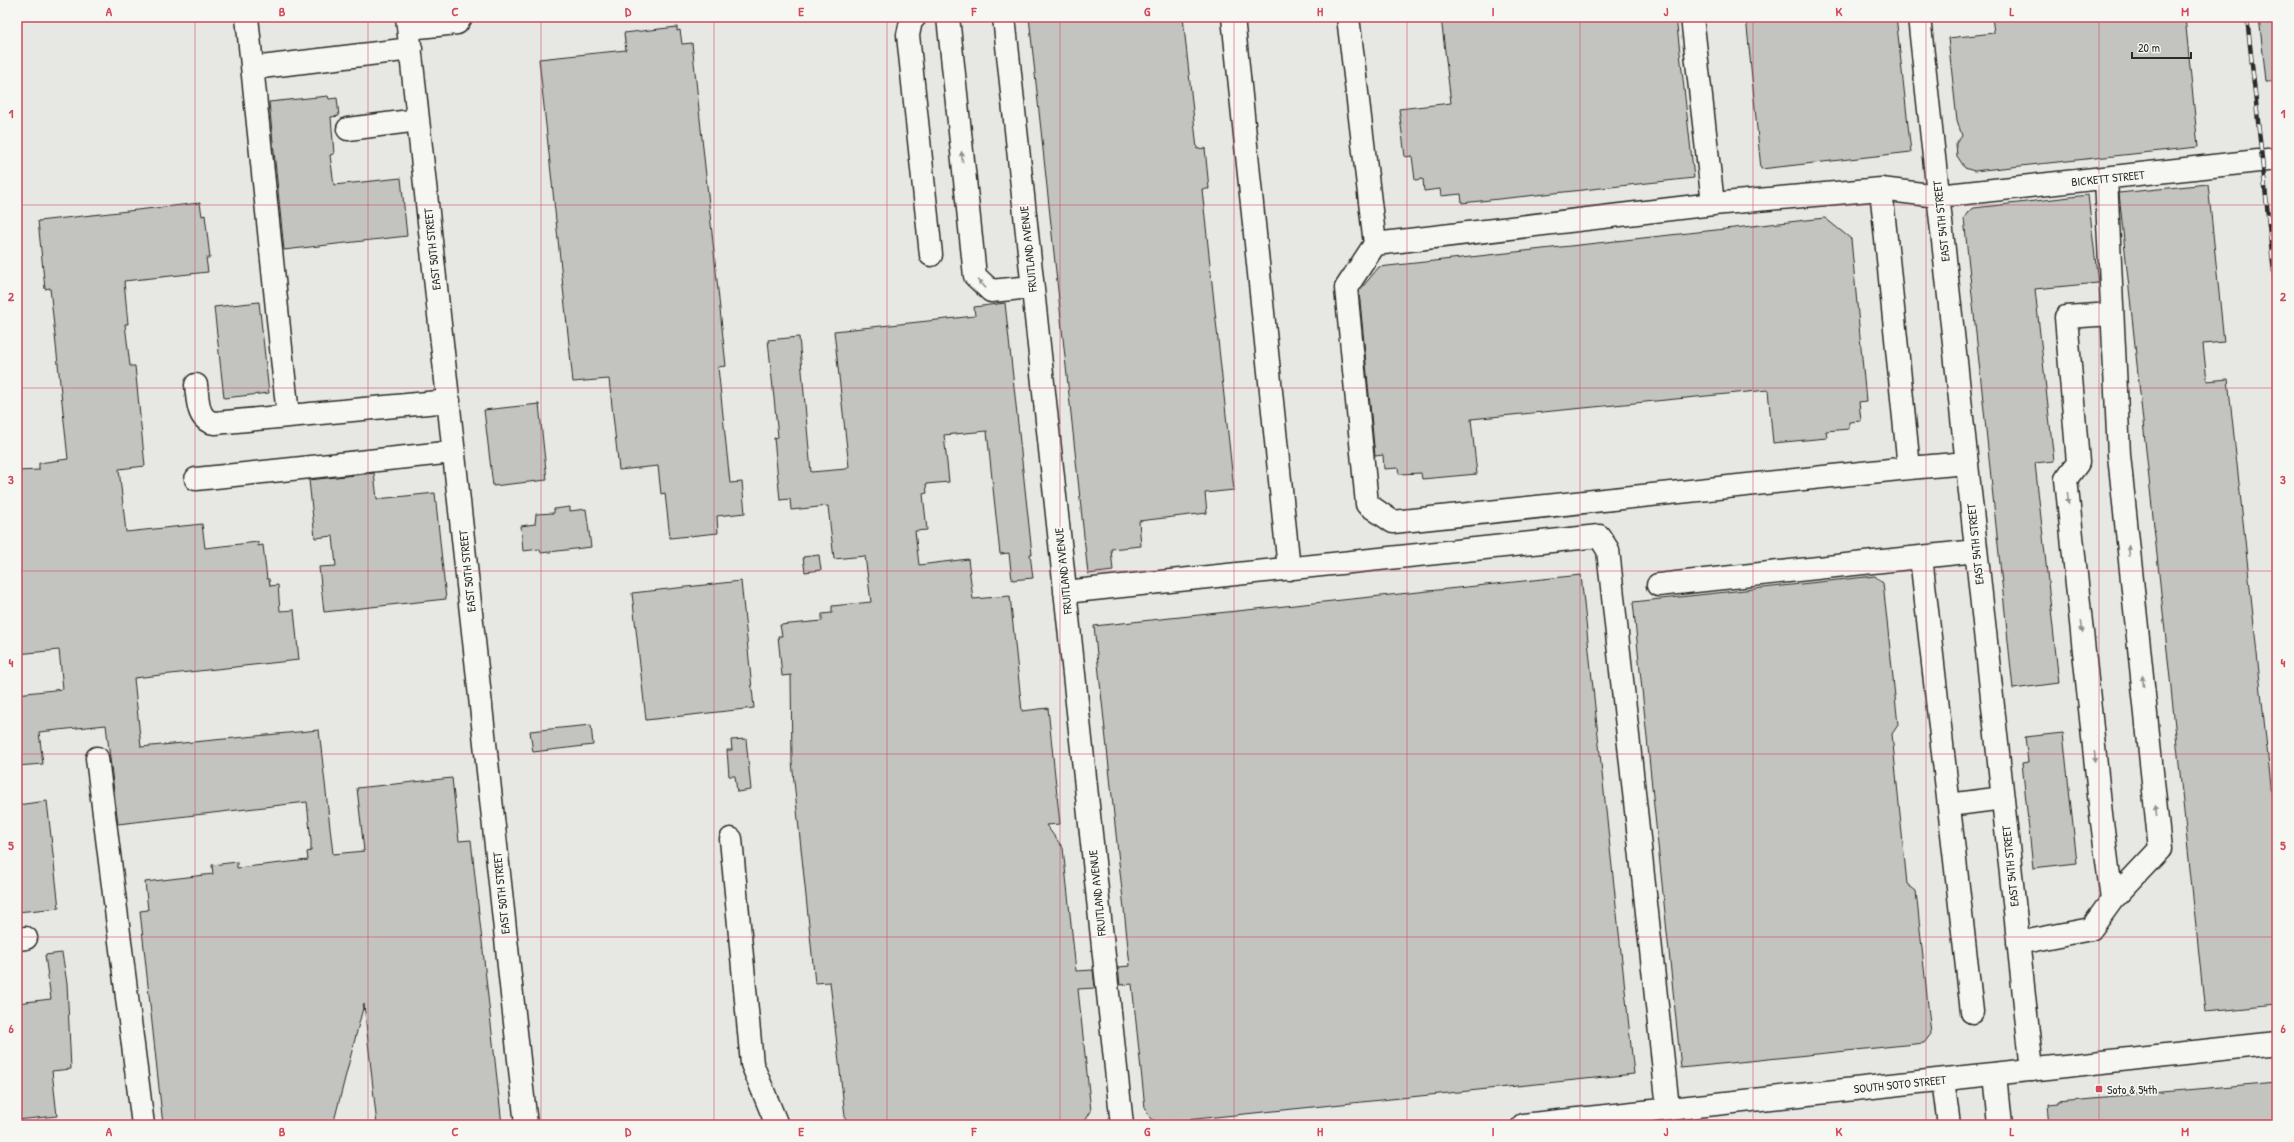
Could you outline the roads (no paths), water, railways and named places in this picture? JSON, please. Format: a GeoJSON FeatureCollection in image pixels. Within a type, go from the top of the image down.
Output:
{"type":"FeatureCollection","features":[{"type":"Feature","properties":{"kind":"street"},"geometry":{"type":"LineString","coordinates":[[247,17],[288,416]]}},
{"type":"Feature","properties":{"kind":"street"},"geometry":{"type":"LineString","coordinates":[[253,68],[409,31],[457,23],[461,17]]}},
{"type":"Feature","properties":{"kind":"street"},"geometry":{"type":"LineString","coordinates":[[915,17],[911,21],[908,35],[931,255]]}},
{"type":"Feature","properties":{"kind":"street"},"geometry":{"type":"LineString","coordinates":[[948,17],[975,276],[991,291],[1032,287]]}},
{"type":"Feature","properties":{"kind":"street","name":"FRUITLAND AVENUE"},"geometry":{"type":"LineString","coordinates":[[1004,17],[1122,1125]]}},
{"type":"Feature","properties":{"kind":"street"},"geometry":{"type":"LineString","coordinates":[[1233,17],[1289,569]]}},
{"type":"Feature","properties":{"kind":"street"},"geometry":{"type":"LineString","coordinates":[[1348,17],[1374,244],[1346,288],[1368,504],[1393,522],[1967,463]]}},
{"type":"Feature","properties":{"kind":"street"},"geometry":{"type":"LineString","coordinates":[[1692,17],[1713,204]]}},
{"type":"Feature","properties":{"kind":"street","name":"EAST 54TH STREET"},"geometry":{"type":"LineString","coordinates":[[1919,17],[2032,1070]]}},
{"type":"Feature","properties":{"kind":"street","name":"EAST 50TH STREET"},"geometry":{"type":"LineString","coordinates":[[409,31],[526,1125]]}},
{"type":"Feature","properties":{"kind":"street"},"geometry":{"type":"LineString","coordinates":[[348,129],[418,120]]}},
{"type":"Feature","properties":{"kind":"street","name":"BICKETT STREET"},"geometry":{"type":"LineString","coordinates":[[1374,244],[1713,204],[1881,189],[1938,196],[2277,159]]}},
{"type":"Feature","properties":{"kind":"street"},"geometry":{"type":"LineString","coordinates":[[2018,943],[2091,929],[2112,900],[2160,849],[2119,455],[2106,178]]}},
{"type":"Feature","properties":{"kind":"street"},"geometry":{"type":"LineString","coordinates":[[1881,189],[1909,468]]}},
{"type":"Feature","properties":{"kind":"street"},"geometry":{"type":"LineString","coordinates":[[2112,314],[2066,317],[2078,463],[2066,479],[2112,900]]}},
{"type":"Feature","properties":{"kind":"street"},"geometry":{"type":"LineString","coordinates":[[196,385],[201,416],[208,422],[215,424],[448,402]]}},
{"type":"Feature","properties":{"kind":"street"},"geometry":{"type":"LineString","coordinates":[[196,479],[454,452]]}},
{"type":"Feature","properties":{"kind":"street"},"geometry":{"type":"LineString","coordinates":[[1065,592],[1599,536],[1608,550],[1668,1108]]}},
{"type":"Feature","properties":{"kind":"street"},"geometry":{"type":"LineString","coordinates":[[1658,585],[1976,551]]}},
{"type":"Feature","properties":{"kind":"street"},"geometry":{"type":"LineString","coordinates":[[1921,557],[1972,1012]]}},
{"type":"Feature","properties":{"kind":"street"},"geometry":{"type":"LineString","coordinates":[[97,758],[143,1125]]}},
{"type":"Feature","properties":{"kind":"street"},"geometry":{"type":"LineString","coordinates":[[1949,805],[2002,798]]}},
{"type":"Feature","properties":{"kind":"street"},"geometry":{"type":"LineString","coordinates":[[731,839],[752,1064],[777,1125]]}},
{"type":"Feature","properties":{"kind":"street","name":"SOUTH SOTO STREET"},"geometry":{"type":"LineString","coordinates":[[1523,1125],[1642,1118],[1668,1108],[1943,1080],[2277,1043]]}},
{"type":"Feature","properties":{"kind":"street"},"geometry":{"type":"LineString","coordinates":[[1995,1074],[2000,1125]]}},
{"type":"Feature","properties":{"kind":"street"},"geometry":{"type":"LineString","coordinates":[[1943,1080],[1949,1125]]}},
{"type":"Feature","properties":{"kind":"railway"},"geometry":{"type":"LineString","coordinates":[[2247,17],[2277,301]]}},
{"type":"Feature","properties":{"kind":"place","name":"Soto & 54th"},"geometry":{"type":"Point","coordinates":[2099,1089]}}]}
